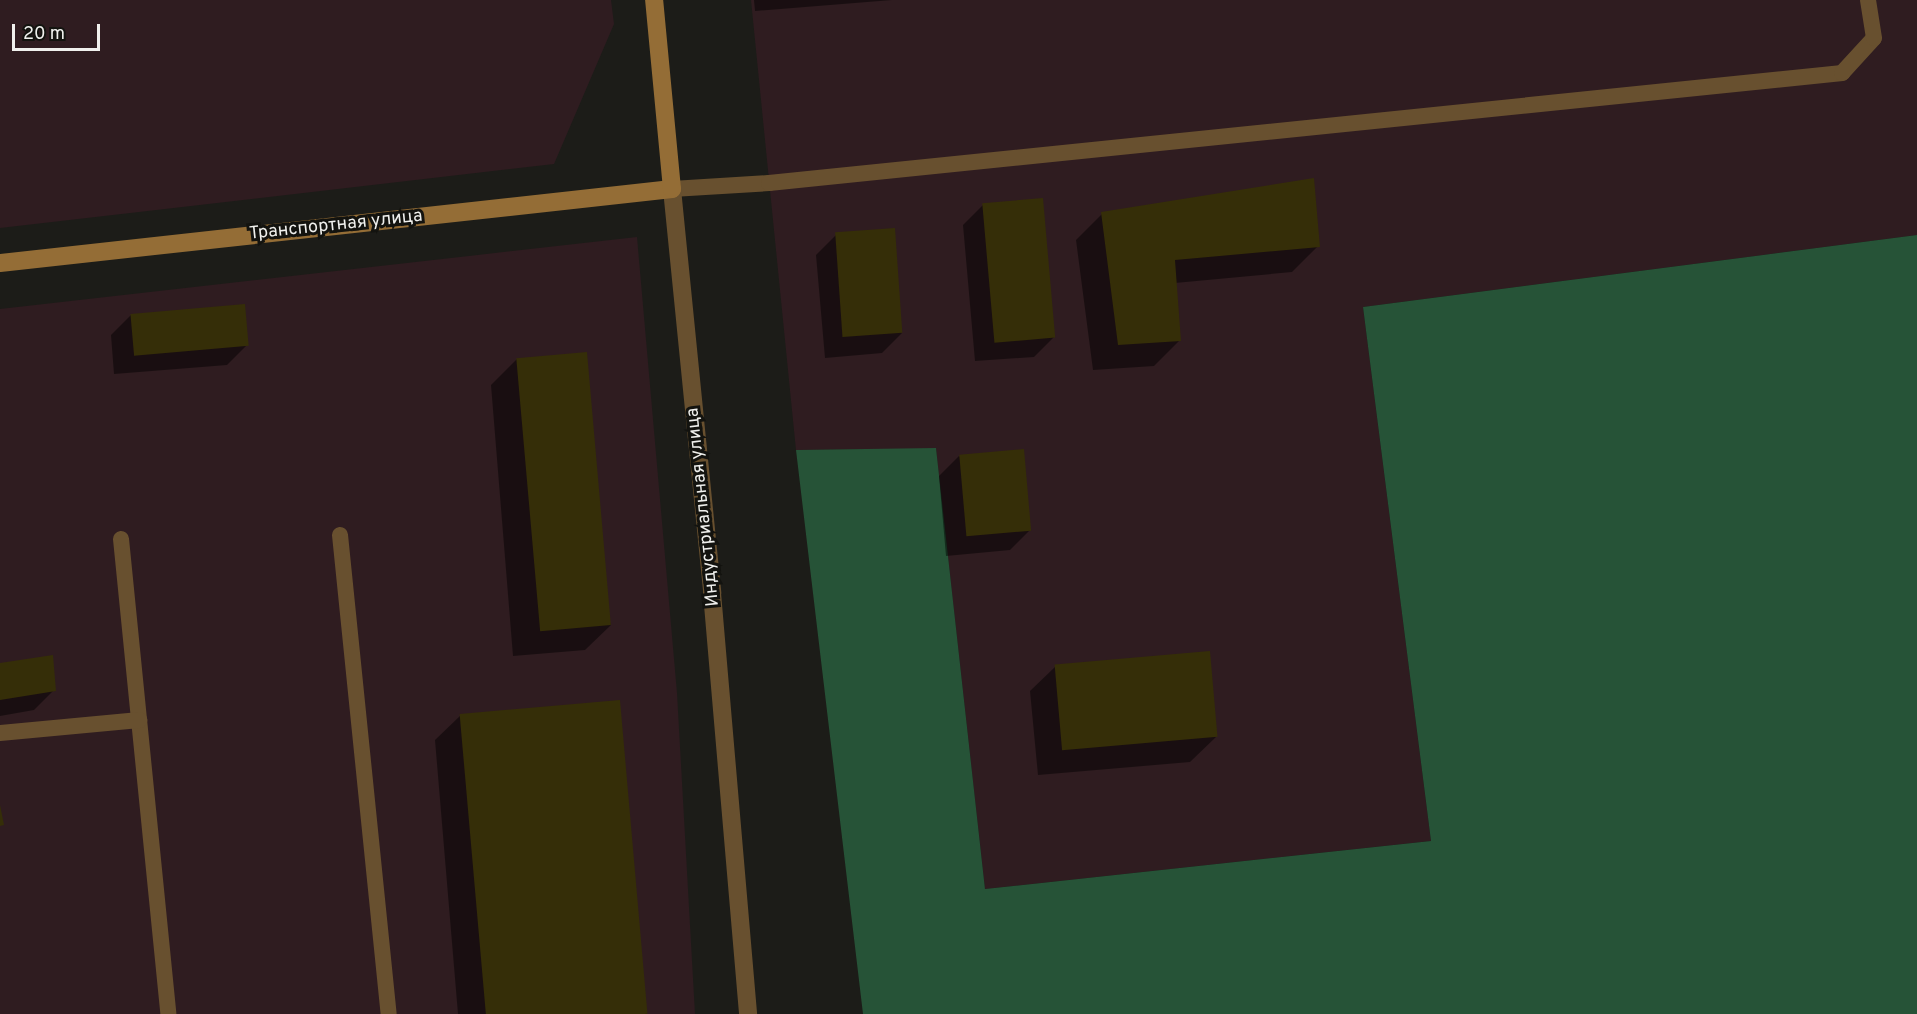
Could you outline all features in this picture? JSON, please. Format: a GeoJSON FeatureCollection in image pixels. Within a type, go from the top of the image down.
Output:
{"type":"FeatureCollection","features":[{"type":"Feature","properties":{"kind":"street","name":"Индустриальная улица"},"geometry":{"type":"LineString","coordinates":[[654,0],[712,593],[748,1014]]}},
{"type":"Feature","properties":{"kind":"street","name":"Транспортная улица"},"geometry":{"type":"LineString","coordinates":[[0,263],[672,189]]}},
{"type":"Feature","properties":{"kind":"lane"},"geometry":{"type":"LineString","coordinates":[[672,189],[769,183],[1842,73],[1874,38],[1868,0]]}},
{"type":"Feature","properties":{"kind":"lane"},"geometry":{"type":"LineString","coordinates":[[340,535],[389,1014]]}},
{"type":"Feature","properties":{"kind":"lane"},"geometry":{"type":"LineString","coordinates":[[121,539],[168,1014]]}},
{"type":"Feature","properties":{"kind":"lane"},"geometry":{"type":"LineString","coordinates":[[0,733],[139,720]]}},
{"type":"Feature","properties":{"kind":"shaded area"},"geometry":{"type":"Polygon","coordinates":[[[0,0],[611,0],[614,24],[554,164],[0,228],[0,0]]]}},
{"type":"Feature","properties":{"kind":"shaded area"},"geometry":{"type":"Polygon","coordinates":[[[751,0],[1917,0],[1917,235],[1363,307],[1431,841],[985,889],[936,449],[796,450],[751,0]]]}},
{"type":"Feature","properties":{"kind":"shaded area"},"geometry":{"type":"Polygon","coordinates":[[[637,237],[677,693],[695,1014],[0,1014],[0,309],[637,237]]]}},
{"type":"Feature","properties":{"kind":"green space"},"geometry":{"type":"Polygon","coordinates":[[[1917,235],[1917,1014],[863,1014],[796,450],[936,448],[985,889],[1431,841],[1363,307],[1917,235]]]}},
{"type":"Feature","properties":{"kind":"building"},"geometry":{"type":"Polygon","coordinates":[[[1314,178],[1320,247],[1175,260],[1181,341],[1118,345],[1101,212],[1314,178]]]}},
{"type":"Feature","properties":{"kind":"building"},"geometry":{"type":"Polygon","coordinates":[[[1043,198],[1055,337],[994,343],[982,203],[1043,198]]]}},
{"type":"Feature","properties":{"kind":"building"},"geometry":{"type":"Polygon","coordinates":[[[895,228],[902,333],[842,337],[835,232],[895,228]]]}},
{"type":"Feature","properties":{"kind":"building"},"geometry":{"type":"Polygon","coordinates":[[[245,304],[249,346],[134,356],[130,314],[245,304]]]}},
{"type":"Feature","properties":{"kind":"building"},"geometry":{"type":"Polygon","coordinates":[[[587,352],[611,625],[540,631],[516,358],[587,352]]]}},
{"type":"Feature","properties":{"kind":"building"},"geometry":{"type":"Polygon","coordinates":[[[1024,449],[1031,531],[966,536],[959,455],[1024,449]]]}},
{"type":"Feature","properties":{"kind":"building"},"geometry":{"type":"Polygon","coordinates":[[[1210,651],[1217,737],[1062,750],[1055,665],[1210,651]]]}},
{"type":"Feature","properties":{"kind":"building"},"geometry":{"type":"Polygon","coordinates":[[[53,655],[56,691],[0,700],[0,663],[53,655]]]}},
{"type":"Feature","properties":{"kind":"building"},"geometry":{"type":"Polygon","coordinates":[[[620,700],[647,1014],[486,1014],[460,714],[620,700]]]}},
{"type":"Feature","properties":{"kind":"building"},"geometry":{"type":"Polygon","coordinates":[[[0,805],[4,825],[0,826],[0,805]]]}}]}
